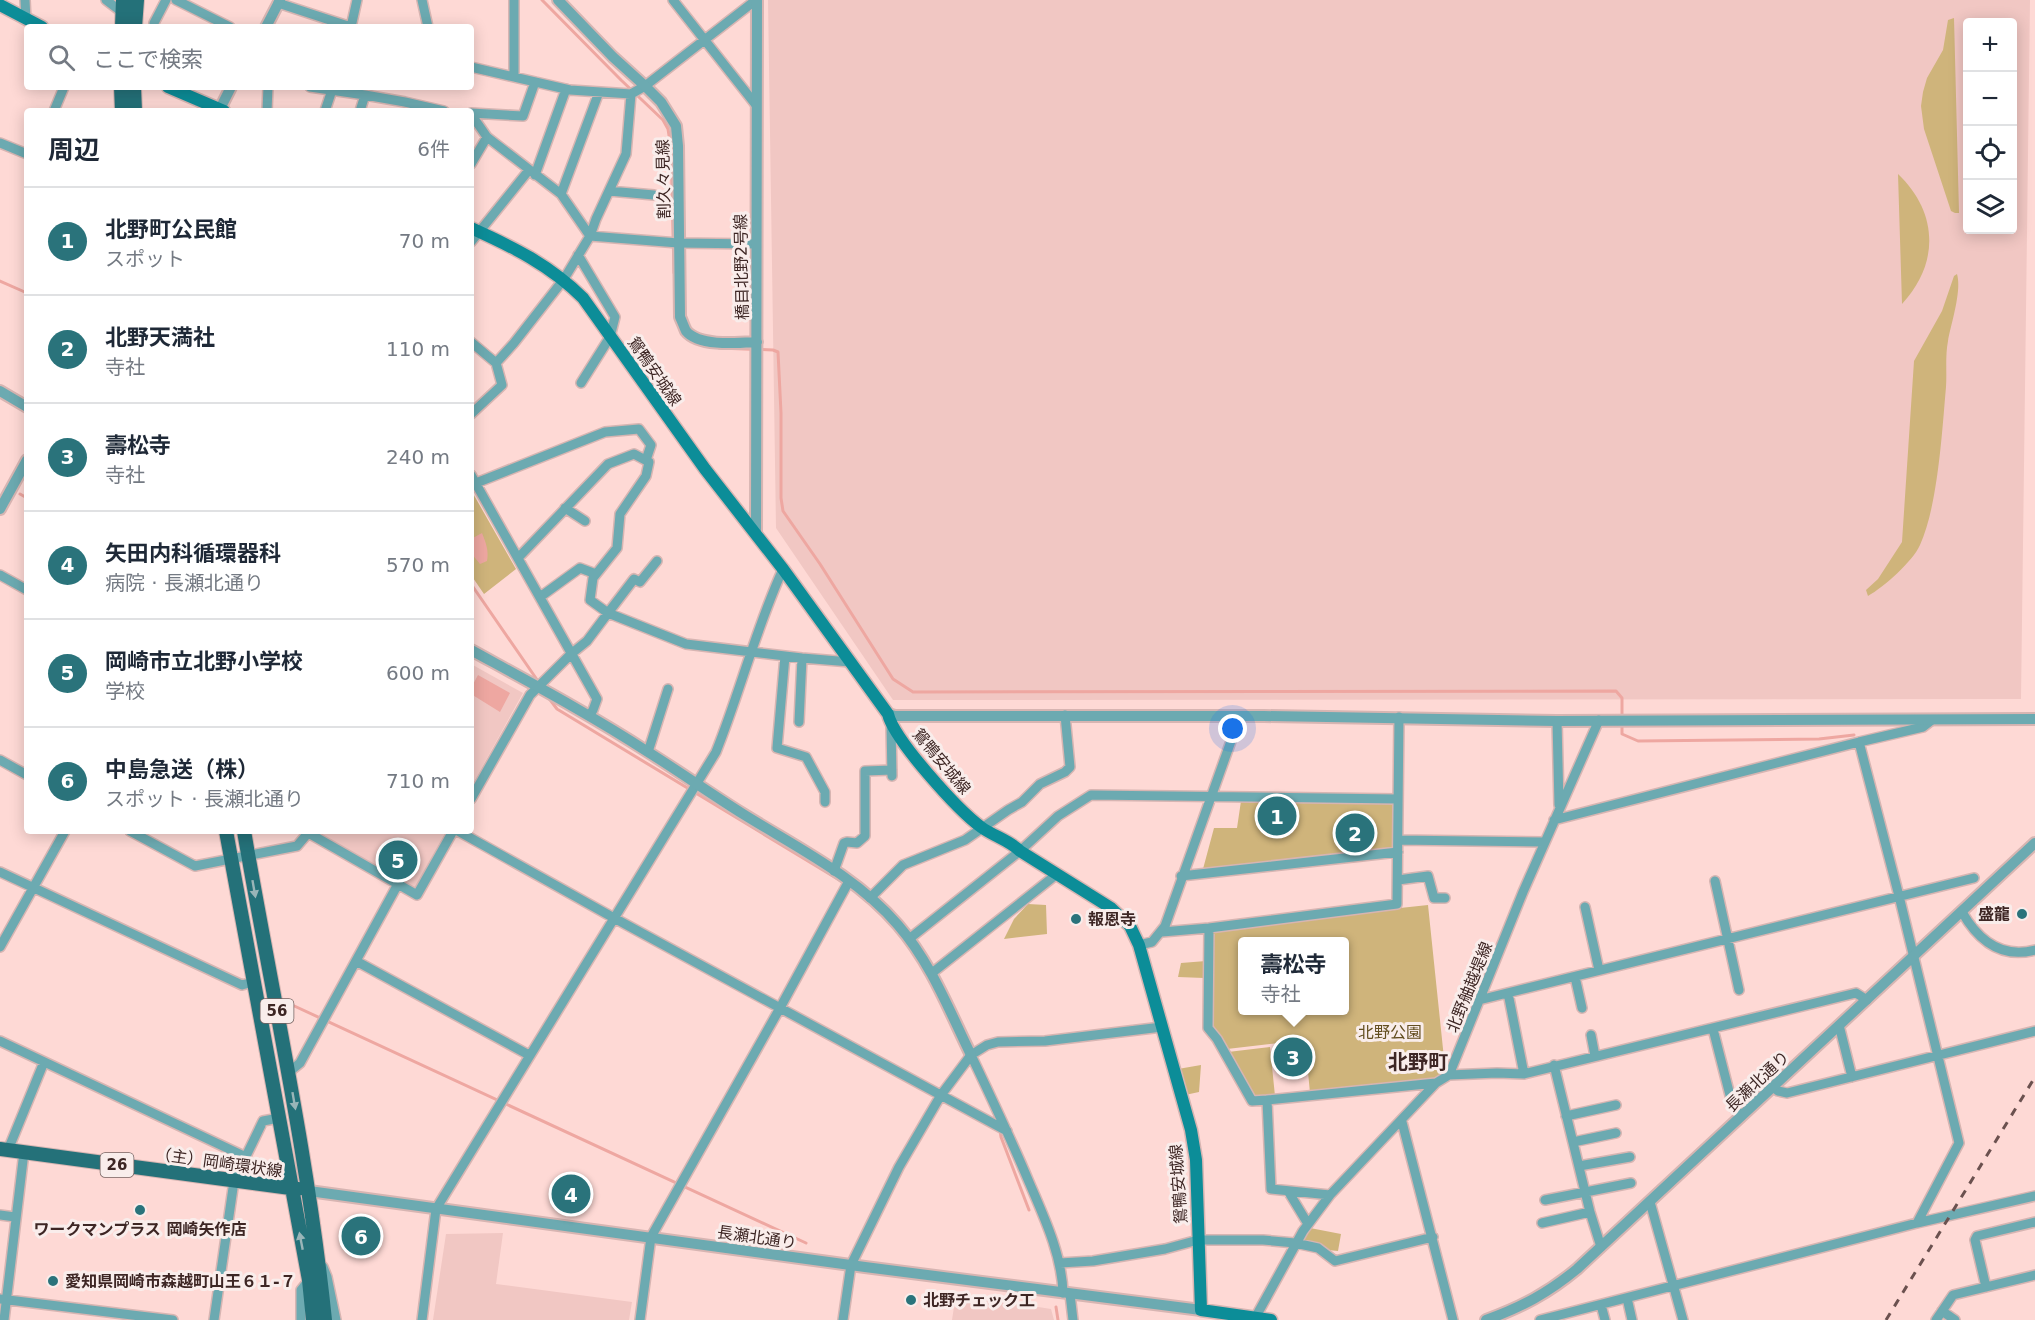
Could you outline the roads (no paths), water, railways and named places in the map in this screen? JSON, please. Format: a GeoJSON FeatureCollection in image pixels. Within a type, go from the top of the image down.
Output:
{"type":"FeatureCollection","features":[{"type":"Feature","properties":{"kind":"main road"},"geometry":{"type":"LineString","coordinates":[[135,24],[137,0]]}},
{"type":"Feature","properties":{"kind":"main road"},"geometry":{"type":"LineString","coordinates":[[0,5],[35,24]]}},
{"type":"Feature","properties":{"kind":"main road"},"geometry":{"type":"LineString","coordinates":[[121,90],[122,108]]}},
{"type":"Feature","properties":{"kind":"main road"},"geometry":{"type":"LineString","coordinates":[[134,90],[135,108]]}},
{"type":"Feature","properties":{"kind":"main road"},"geometry":{"type":"LineString","coordinates":[[175,90],[216,108]]}},
{"type":"Feature","properties":{"kind":"main road","name":"鴛鴨安城線"},"geometry":{"type":"LineString","coordinates":[[476,230],[509,245],[564,279],[583,298],[705,469],[783,569],[910,750],[958,807],[982,828],[1015,845],[1020,851],[1111,908],[1130,926],[1139,945],[1191,1130],[1196,1160],[1201,1310]]}},
{"type":"Feature","properties":{"kind":"main road","name":"56"},"geometry":{"type":"LineString","coordinates":[[227,834],[291,1188]]}},
{"type":"Feature","properties":{"kind":"main road","name":"56"},"geometry":{"type":"LineString","coordinates":[[244,834],[309,1191]]}},
{"type":"Feature","properties":{"kind":"main road","name":"（主）岡崎環状線"},"geometry":{"type":"LineString","coordinates":[[4,1150],[309,1191]]}},
{"type":"Feature","properties":{"kind":"main road","name":"（主）岡崎環状線"},"geometry":{"type":"LineString","coordinates":[[291,1188],[309,1280],[313,1320]]}},
{"type":"Feature","properties":{"kind":"main road"},"geometry":{"type":"LineString","coordinates":[[309,1191],[325,1320]]}},
{"type":"Feature","properties":{"kind":"main road"},"geometry":{"type":"LineString","coordinates":[[1201,1310],[1271,1320]]}},
{"type":"Feature","properties":{"kind":"street"},"geometry":{"type":"LineString","coordinates":[[26,0],[26,20]]}},
{"type":"Feature","properties":{"kind":"street"},"geometry":{"type":"LineString","coordinates":[[106,0],[123,13]]}},
{"type":"Feature","properties":{"kind":"street"},"geometry":{"type":"LineString","coordinates":[[154,23],[166,0]]}},
{"type":"Feature","properties":{"kind":"street"},"geometry":{"type":"LineString","coordinates":[[176,0],[224,24]]}},
{"type":"Feature","properties":{"kind":"street"},"geometry":{"type":"LineString","coordinates":[[352,24],[357,0]]}},
{"type":"Feature","properties":{"kind":"street"},"geometry":{"type":"LineString","coordinates":[[422,0],[427,24]]}},
{"type":"Feature","properties":{"kind":"street"},"geometry":{"type":"LineString","coordinates":[[514,0],[514,77]]}},
{"type":"Feature","properties":{"kind":"street","name":"割久々見線"},"geometry":{"type":"LineString","coordinates":[[558,0],[613,57],[661,102],[676,126],[680,317],[687,332],[702,340],[728,344],[757,342]]}},
{"type":"Feature","properties":{"kind":"street"},"geometry":{"type":"LineString","coordinates":[[673,0],[756,105]]}},
{"type":"Feature","properties":{"kind":"street"},"geometry":{"type":"LineString","coordinates":[[474,68],[566,89],[631,94],[645,86],[756,0]]}},
{"type":"Feature","properties":{"kind":"street","name":"橋目北野2号線"},"geometry":{"type":"LineString","coordinates":[[756,0],[756,534]]}},
{"type":"Feature","properties":{"kind":"street"},"geometry":{"type":"LineString","coordinates":[[268,24],[279,2],[342,24]]}},
{"type":"Feature","properties":{"kind":"street"},"geometry":{"type":"LineString","coordinates":[[474,113],[523,116],[535,82]]}},
{"type":"Feature","properties":{"kind":"street"},"geometry":{"type":"LineString","coordinates":[[476,230],[532,172],[566,89]]}},
{"type":"Feature","properties":{"kind":"street"},"geometry":{"type":"LineString","coordinates":[[55,108],[63,90]]}},
{"type":"Feature","properties":{"kind":"street"},"geometry":{"type":"LineString","coordinates":[[222,108],[230,90]]}},
{"type":"Feature","properties":{"kind":"street"},"geometry":{"type":"LineString","coordinates":[[267,108],[268,90]]}},
{"type":"Feature","properties":{"kind":"street"},"geometry":{"type":"LineString","coordinates":[[326,108],[333,90]]}},
{"type":"Feature","properties":{"kind":"street"},"geometry":{"type":"LineString","coordinates":[[338,90],[431,108]]}},
{"type":"Feature","properties":{"kind":"street"},"geometry":{"type":"LineString","coordinates":[[561,194],[599,92]]}},
{"type":"Feature","properties":{"kind":"street"},"geometry":{"type":"LineString","coordinates":[[496,363],[564,279],[590,236],[626,153],[631,94]]}},
{"type":"Feature","properties":{"kind":"street"},"geometry":{"type":"LineString","coordinates":[[361,108],[365,95]]}},
{"type":"Feature","properties":{"kind":"street"},"geometry":{"type":"LineString","coordinates":[[474,117],[488,137],[561,194],[590,236]]}},
{"type":"Feature","properties":{"kind":"street"},"geometry":{"type":"LineString","coordinates":[[474,159],[488,137]]}},
{"type":"Feature","properties":{"kind":"street"},"geometry":{"type":"LineString","coordinates":[[0,142],[24,153]]}},
{"type":"Feature","properties":{"kind":"street"},"geometry":{"type":"LineString","coordinates":[[609,191],[654,195]]}},
{"type":"Feature","properties":{"kind":"street"},"geometry":{"type":"LineString","coordinates":[[590,236],[678,243],[756,244]]}},
{"type":"Feature","properties":{"kind":"street"},"geometry":{"type":"LineString","coordinates":[[578,255],[615,317],[610,337],[580,383]]}},
{"type":"Feature","properties":{"kind":"street"},"geometry":{"type":"LineString","coordinates":[[474,345],[496,363],[502,385],[474,411]]}},
{"type":"Feature","properties":{"kind":"street"},"geometry":{"type":"LineString","coordinates":[[0,391],[24,404]]}},
{"type":"Feature","properties":{"kind":"street"},"geometry":{"type":"LineString","coordinates":[[589,716],[597,699],[474,479],[605,432],[639,429],[651,445],[646,460]]}},
{"type":"Feature","properties":{"kind":"street"},"geometry":{"type":"LineString","coordinates":[[518,558],[608,464],[634,454],[649,462],[646,476],[620,514],[617,548],[593,578],[590,600],[608,613],[686,644],[850,662]]}},
{"type":"Feature","properties":{"kind":"street"},"geometry":{"type":"LineString","coordinates":[[0,509],[24,465]]}},
{"type":"Feature","properties":{"kind":"street"},"geometry":{"type":"LineString","coordinates":[[565,508],[585,521]]}},
{"type":"Feature","properties":{"kind":"street"},"geometry":{"type":"LineString","coordinates":[[474,794],[530,695],[586,641],[634,579],[640,582],[657,561]]}},
{"type":"Feature","properties":{"kind":"street"},"geometry":{"type":"LineString","coordinates":[[540,597],[580,568],[596,574]]}},
{"type":"Feature","properties":{"kind":"street"},"geometry":{"type":"LineString","coordinates":[[422,1320],[436,1209],[716,752],[751,651],[783,569]]}},
{"type":"Feature","properties":{"kind":"street"},"geometry":{"type":"LineString","coordinates":[[0,574],[24,588]]}},
{"type":"Feature","properties":{"kind":"street"},"geometry":{"type":"LineString","coordinates":[[474,652],[589,716],[834,871],[870,897],[897,924],[932,973],[1007,1131],[1040,1207],[1060,1263],[1073,1320]]}},
{"type":"Feature","properties":{"kind":"street"},"geometry":{"type":"LineString","coordinates":[[785,656],[777,748],[806,757],[825,792],[825,802]]}},
{"type":"Feature","properties":{"kind":"street"},"geometry":{"type":"LineString","coordinates":[[799,722],[802,658]]}},
{"type":"Feature","properties":{"kind":"street"},"geometry":{"type":"LineString","coordinates":[[648,752],[668,688]]}},
{"type":"Feature","properties":{"kind":"street"},"geometry":{"type":"LineString","coordinates":[[834,871],[844,843],[857,843],[865,836],[866,771],[892,773],[890,719],[895,716],[1399,717],[1557,721],[2035,719]]}},
{"type":"Feature","properties":{"kind":"street"},"geometry":{"type":"LineString","coordinates":[[870,897],[903,865],[965,840],[1022,802],[1040,784],[1065,772],[1070,767],[1065,716]]}},
{"type":"Feature","properties":{"kind":"street"},"geometry":{"type":"LineString","coordinates":[[1139,945],[1152,942],[1161,932],[1240,716]]}},
{"type":"Feature","properties":{"kind":"street"},"geometry":{"type":"LineString","coordinates":[[1161,932],[1396,904],[1399,717]]}},
{"type":"Feature","properties":{"kind":"street","name":"北野舳越堤線"},"geometry":{"type":"LineString","coordinates":[[1449,1075],[1544,842],[1599,720]]}},
{"type":"Feature","properties":{"kind":"street"},"geometry":{"type":"LineString","coordinates":[[1554,820],[1859,742],[1923,728],[1932,720]]}},
{"type":"Feature","properties":{"kind":"street"},"geometry":{"type":"LineString","coordinates":[[1557,721],[1559,808]]}},
{"type":"Feature","properties":{"kind":"street"},"geometry":{"type":"LineString","coordinates":[[1859,742],[1939,1055],[1959,1143],[1917,1223]]}},
{"type":"Feature","properties":{"kind":"street"},"geometry":{"type":"LineString","coordinates":[[0,760],[24,773]]}},
{"type":"Feature","properties":{"kind":"street"},"geometry":{"type":"LineString","coordinates":[[909,939],[1020,851],[1058,816],[1091,795],[1397,799]]}},
{"type":"Feature","properties":{"kind":"street"},"geometry":{"type":"LineString","coordinates":[[0,948],[63,834]]}},
{"type":"Feature","properties":{"kind":"street"},"geometry":{"type":"LineString","coordinates":[[136,834],[195,866],[297,846],[306,834]]}},
{"type":"Feature","properties":{"kind":"street"},"geometry":{"type":"LineString","coordinates":[[310,834],[417,895],[451,834]]}},
{"type":"Feature","properties":{"kind":"street"},"geometry":{"type":"LineString","coordinates":[[463,834],[1007,1131]]}},
{"type":"Feature","properties":{"kind":"street"},"geometry":{"type":"LineString","coordinates":[[1398,840],[1544,842]]}},
{"type":"Feature","properties":{"kind":"street","name":"長瀬北通り"},"geometry":{"type":"LineString","coordinates":[[1486,1320],[1523,1306],[1555,1287],[1650,1202],[2035,843]]}},
{"type":"Feature","properties":{"kind":"street"},"geometry":{"type":"LineString","coordinates":[[1182,876],[1398,852]]}},
{"type":"Feature","properties":{"kind":"street"},"geometry":{"type":"LineString","coordinates":[[0,872],[242,985],[253,982]]}},
{"type":"Feature","properties":{"kind":"street"},"geometry":{"type":"LineString","coordinates":[[932,973],[1057,874]]}},
{"type":"Feature","properties":{"kind":"street"},"geometry":{"type":"LineString","coordinates":[[1398,880],[1428,876],[1434,898],[1445,898]]}},
{"type":"Feature","properties":{"kind":"street"},"geometry":{"type":"LineString","coordinates":[[1479,1000],[1974,878]]}},
{"type":"Feature","properties":{"kind":"street"},"geometry":{"type":"LineString","coordinates":[[640,1320],[651,1237],[849,881]]}},
{"type":"Feature","properties":{"kind":"street"},"geometry":{"type":"LineString","coordinates":[[1715,881],[1739,990]]}},
{"type":"Feature","properties":{"kind":"street"},"geometry":{"type":"LineString","coordinates":[[289,1072],[300,1063],[398,884]]}},
{"type":"Feature","properties":{"kind":"street"},"geometry":{"type":"LineString","coordinates":[[1585,907],[1599,970]]}},
{"type":"Feature","properties":{"kind":"street"},"geometry":{"type":"LineString","coordinates":[[1962,912],[1973,928],[1998,949],[2013,952],[2035,950]]}},
{"type":"Feature","properties":{"kind":"street"},"geometry":{"type":"LineString","coordinates":[[1209,928],[1208,1028],[1217,1039],[1252,1101],[1436,1083]]}},
{"type":"Feature","properties":{"kind":"street"},"geometry":{"type":"LineString","coordinates":[[356,961],[529,1055]]}},
{"type":"Feature","properties":{"kind":"street"},"geometry":{"type":"LineString","coordinates":[[1575,977],[1582,1008]]}},
{"type":"Feature","properties":{"kind":"street"},"geometry":{"type":"LineString","coordinates":[[1508,993],[1524,1074]]}},
{"type":"Feature","properties":{"kind":"street"},"geometry":{"type":"LineString","coordinates":[[1254,1319],[1295,1243],[1330,1195],[1402,1122],[1436,1083],[1449,1075],[1524,1074],[1857,993],[1867,1000]]}},
{"type":"Feature","properties":{"kind":"street"},"geometry":{"type":"LineString","coordinates":[[1839,1025],[1852,1077]]}},
{"type":"Feature","properties":{"kind":"street"},"geometry":{"type":"LineString","coordinates":[[843,1320],[851,1266],[899,1167],[941,1095],[971,1055],[998,1042],[1045,1041],[1162,1027]]}},
{"type":"Feature","properties":{"kind":"street"},"geometry":{"type":"LineString","coordinates":[[1713,1029],[1733,1107],[1742,1115]]}},
{"type":"Feature","properties":{"kind":"street"},"geometry":{"type":"LineString","coordinates":[[1773,1087],[1787,1093],[2035,1031]]}},
{"type":"Feature","properties":{"kind":"street"},"geometry":{"type":"LineString","coordinates":[[1591,1035],[1595,1056]]}},
{"type":"Feature","properties":{"kind":"street"},"geometry":{"type":"LineString","coordinates":[[0,1041],[246,1156]]}},
{"type":"Feature","properties":{"kind":"street"},"geometry":{"type":"LineString","coordinates":[[4,1150],[44,1062]]}},
{"type":"Feature","properties":{"kind":"street"},"geometry":{"type":"LineString","coordinates":[[1554,1065],[1590,1212],[1601,1247]]}},
{"type":"Feature","properties":{"kind":"street"},"geometry":{"type":"LineString","coordinates":[[1267,1100],[1271,1189],[1330,1195]]}},
{"type":"Feature","properties":{"kind":"street"},"geometry":{"type":"LineString","coordinates":[[1566,1116],[1616,1105]]}},
{"type":"Feature","properties":{"kind":"street"},"geometry":{"type":"LineString","coordinates":[[214,1320],[234,1181],[263,1121],[279,1119]]}},
{"type":"Feature","properties":{"kind":"street"},"geometry":{"type":"LineString","coordinates":[[1402,1122],[1453,1320]]}},
{"type":"Feature","properties":{"kind":"street"},"geometry":{"type":"LineString","coordinates":[[1573,1142],[1616,1133]]}},
{"type":"Feature","properties":{"kind":"street"},"geometry":{"type":"LineString","coordinates":[[4,1320],[3,1300],[24,1152]]}},
{"type":"Feature","properties":{"kind":"street"},"geometry":{"type":"LineString","coordinates":[[1579,1166],[1630,1157]]}},
{"type":"Feature","properties":{"kind":"street"},"geometry":{"type":"LineString","coordinates":[[1545,1200],[1630,1183]]}},
{"type":"Feature","properties":{"kind":"street","name":"長瀬北通り"},"geometry":{"type":"LineString","coordinates":[[309,1191],[851,1266],[1201,1310]]}},
{"type":"Feature","properties":{"kind":"street"},"geometry":{"type":"LineString","coordinates":[[1288,1191],[1308,1224]]}},
{"type":"Feature","properties":{"kind":"street"},"geometry":{"type":"LineString","coordinates":[[1540,1320],[1577,1315],[1627,1298],[1917,1223],[2035,1196]]}},
{"type":"Feature","properties":{"kind":"street"},"geometry":{"type":"LineString","coordinates":[[1650,1202],[1683,1320]]}},
{"type":"Feature","properties":{"kind":"street"},"geometry":{"type":"LineString","coordinates":[[1542,1223],[1590,1212]]}},
{"type":"Feature","properties":{"kind":"street"},"geometry":{"type":"LineString","coordinates":[[0,1215],[15,1217]]}},
{"type":"Feature","properties":{"kind":"street"},"geometry":{"type":"LineString","coordinates":[[1986,1287],[1975,1240],[1977,1236],[2035,1222]]}},
{"type":"Feature","properties":{"kind":"street"},"geometry":{"type":"LineString","coordinates":[[1060,1263],[1093,1261],[1165,1249],[1198,1240],[1263,1240],[1295,1243],[1318,1248],[1335,1261],[1433,1237]]}},
{"type":"Feature","properties":{"kind":"street"},"geometry":{"type":"LineString","coordinates":[[318,1257],[327,1277],[336,1320]]}},
{"type":"Feature","properties":{"kind":"street"},"geometry":{"type":"LineString","coordinates":[[1936,1320],[1953,1295],[2035,1275]]}},
{"type":"Feature","properties":{"kind":"street"},"geometry":{"type":"LineString","coordinates":[[301,1320],[301,1290],[309,1280]]}},
{"type":"Feature","properties":{"kind":"street"},"geometry":{"type":"LineString","coordinates":[[1627,1298],[1632,1320]]}},
{"type":"Feature","properties":{"kind":"street"},"geometry":{"type":"LineString","coordinates":[[3,1300],[173,1320]]}},
{"type":"Feature","properties":{"kind":"street"},"geometry":{"type":"LineString","coordinates":[[1601,1305],[1605,1320]]}},
{"type":"Feature","properties":{"kind":"street"},"geometry":{"type":"LineString","coordinates":[[1942,1311],[1955,1320]]}},
{"type":"Feature","properties":{"kind":"waterway"},"geometry":{"type":"LineString","coordinates":[[542,0],[663,120],[668,129],[671,148],[674,273]]}},
{"type":"Feature","properties":{"kind":"waterway"},"geometry":{"type":"LineString","coordinates":[[0,281],[24,292]]}},
{"type":"Feature","properties":{"kind":"waterway"},"geometry":{"type":"LineString","coordinates":[[719,348],[778,352],[783,511],[820,564],[893,679],[913,692],[1616,691],[1622,698],[1622,717]]}},
{"type":"Feature","properties":{"kind":"waterway"},"geometry":{"type":"LineString","coordinates":[[20,494],[24,496]]}},
{"type":"Feature","properties":{"kind":"waterway"},"geometry":{"type":"LineString","coordinates":[[474,588],[540,684]]}},
{"type":"Feature","properties":{"kind":"waterway"},"geometry":{"type":"LineString","coordinates":[[548,697],[557,709],[841,881]]}},
{"type":"Feature","properties":{"kind":"waterway"},"geometry":{"type":"LineString","coordinates":[[1622,723],[1622,734],[1638,741],[1819,739],[1854,735]]}},
{"type":"Feature","properties":{"kind":"waterway"},"geometry":{"type":"LineString","coordinates":[[290,1004],[806,1243]]}},
{"type":"Feature","properties":{"kind":"waterway"},"geometry":{"type":"LineString","coordinates":[[1000,1130],[1029,1210]]}},
{"type":"Feature","properties":{"kind":"waterway"},"geometry":{"type":"LineString","coordinates":[[1056,1307],[1058,1320]]}},
{"type":"Feature","properties":{"kind":"railway"},"geometry":{"type":"LineString","coordinates":[[1886,1320],[2035,1077]]}},
{"type":"Feature","properties":{"kind":"place","name":"北野町公民館"},"geometry":{"type":"Point","coordinates":[1277,816]}},
{"type":"Feature","properties":{"kind":"place","name":"北野天満社"},"geometry":{"type":"Point","coordinates":[1355,833]}},
{"type":"Feature","properties":{"kind":"place","name":"岡崎市立北野小学校"},"geometry":{"type":"Point","coordinates":[398,860]}},
{"type":"Feature","properties":{"kind":"place","name":"盛龍"},"geometry":{"type":"Point","coordinates":[2022,914]}},
{"type":"Feature","properties":{"kind":"place","name":"報恩寺"},"geometry":{"type":"Point","coordinates":[1076,919]}},
{"type":"Feature","properties":{"kind":"place","name":"壽松寺"},"geometry":{"type":"Point","coordinates":[1293,1057]}},
{"type":"Feature","properties":{"kind":"place","name":"矢田内科循環器科"},"geometry":{"type":"Point","coordinates":[571,1194]}},
{"type":"Feature","properties":{"kind":"place","name":"ワークマンプラス 岡崎矢作店"},"geometry":{"type":"Point","coordinates":[140,1210]}},
{"type":"Feature","properties":{"kind":"place","name":"中島急送（株）"},"geometry":{"type":"Point","coordinates":[361,1236]}},
{"type":"Feature","properties":{"kind":"place","name":"愛知県岡崎市森越町山王６１‐７"},"geometry":{"type":"Point","coordinates":[53,1281]}},
{"type":"Feature","properties":{"kind":"place","name":"北野チェック工"},"geometry":{"type":"Point","coordinates":[911,1300]}},
{"type":"Feature","properties":{"kind":"district","name":"北野町"},"geometry":{"type":"Point","coordinates":[1418,1062]}},
{"type":"Feature","properties":{"kind":"park label","name":"北野公園"},"geometry":{"type":"Point","coordinates":[1390,1032]}}]}
